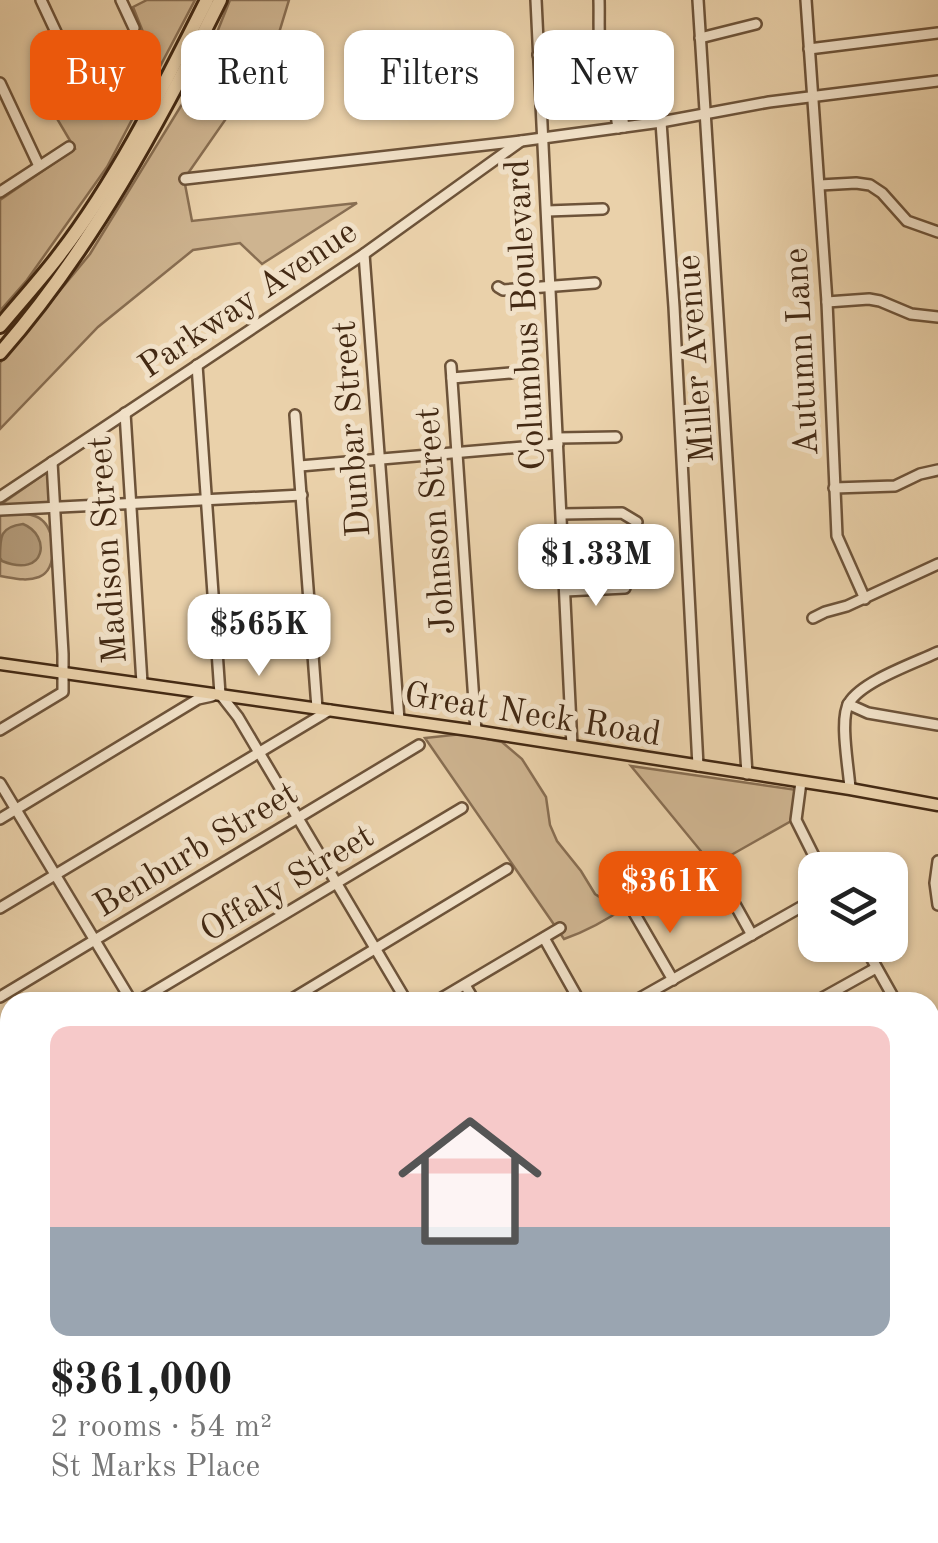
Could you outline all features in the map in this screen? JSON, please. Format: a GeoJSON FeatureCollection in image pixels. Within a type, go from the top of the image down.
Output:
{"type":"FeatureCollection","features":[{"type":"Feature","properties":{"kind":"highway"},"geometry":{"type":"LineString","coordinates":[[0,326],[61,253],[106,186],[207,0]]}},
{"type":"Feature","properties":{"kind":"highway"},"geometry":{"type":"LineString","coordinates":[[0,353],[80,247],[172,96],[220,0]]}},
{"type":"Feature","properties":{"kind":"main road","name":"Great Neck Road"},"geometry":{"type":"LineString","coordinates":[[0,664],[476,731],[938,805]]}},
{"type":"Feature","properties":{"kind":"street"},"geometry":{"type":"LineString","coordinates":[[41,0],[55,30]]}},
{"type":"Feature","properties":{"kind":"street"},"geometry":{"type":"LineString","coordinates":[[121,0],[134,28]]}},
{"type":"Feature","properties":{"kind":"street","name":"Columbus Boulevard"},"geometry":{"type":"LineString","coordinates":[[536,0],[537,30]]}},
{"type":"Feature","properties":{"kind":"street"},"geometry":{"type":"LineString","coordinates":[[599,0],[602,71],[621,128]]}},
{"type":"Feature","properties":{"kind":"street","name":"Miller Avenue"},"geometry":{"type":"LineString","coordinates":[[698,0],[748,774]]}},
{"type":"Feature","properties":{"kind":"street","name":"Autumn Lane"},"geometry":{"type":"LineString","coordinates":[[806,0],[820,185],[836,536],[865,599]]}},
{"type":"Feature","properties":{"kind":"street"},"geometry":{"type":"LineString","coordinates":[[700,38],[756,24]]}},
{"type":"Feature","properties":{"kind":"street"},"geometry":{"type":"LineString","coordinates":[[809,48],[938,32]]}},
{"type":"Feature","properties":{"kind":"street"},"geometry":{"type":"LineString","coordinates":[[185,179],[621,128],[769,102],[938,81]]}},
{"type":"Feature","properties":{"kind":"street"},"geometry":{"type":"LineString","coordinates":[[0,82],[39,166]]}},
{"type":"Feature","properties":{"kind":"street","name":"Columbus Boulevard"},"geometry":{"type":"LineString","coordinates":[[541,120],[572,746]]}},
{"type":"Feature","properties":{"kind":"street"},"geometry":{"type":"LineString","coordinates":[[661,122],[698,766]]}},
{"type":"Feature","properties":{"kind":"street","name":"Parkway Avenue"},"geometry":{"type":"LineString","coordinates":[[0,497],[364,254],[521,141]]}},
{"type":"Feature","properties":{"kind":"street"},"geometry":{"type":"LineString","coordinates":[[0,192],[69,146]]}},
{"type":"Feature","properties":{"kind":"street"},"geometry":{"type":"LineString","coordinates":[[820,185],[870,185],[907,221],[938,232]]}},
{"type":"Feature","properties":{"kind":"street"},"geometry":{"type":"LineString","coordinates":[[547,211],[603,209]]}},
{"type":"Feature","properties":{"kind":"street","name":"Dunbar Street"},"geometry":{"type":"LineString","coordinates":[[364,254],[400,720]]}},
{"type":"Feature","properties":{"kind":"street"},"geometry":{"type":"LineString","coordinates":[[498,287],[503,290],[595,283]]}},
{"type":"Feature","properties":{"kind":"street"},"geometry":{"type":"LineString","coordinates":[[826,302],[880,301],[911,314],[938,317]]}},
{"type":"Feature","properties":{"kind":"street"},"geometry":{"type":"LineString","coordinates":[[198,365],[220,694],[401,992]]}},
{"type":"Feature","properties":{"kind":"street","name":"Johnson Street"},"geometry":{"type":"LineString","coordinates":[[476,731],[452,372],[511,374]]}},
{"type":"Feature","properties":{"kind":"street","name":"Madison Street"},"geometry":{"type":"LineString","coordinates":[[125,413],[142,683]]}},
{"type":"Feature","properties":{"kind":"street"},"geometry":{"type":"LineString","coordinates":[[295,415],[318,708]]}},
{"type":"Feature","properties":{"kind":"street"},"geometry":{"type":"LineString","coordinates":[[300,466],[616,437]]}},
{"type":"Feature","properties":{"kind":"street"},"geometry":{"type":"LineString","coordinates":[[0,730],[63,692],[52,462]]}},
{"type":"Feature","properties":{"kind":"street"},"geometry":{"type":"LineString","coordinates":[[834,488],[894,486],[938,470]]}},
{"type":"Feature","properties":{"kind":"street"},"geometry":{"type":"LineString","coordinates":[[0,510],[302,495]]}},
{"type":"Feature","properties":{"kind":"street"},"geometry":{"type":"LineString","coordinates":[[562,514],[622,513],[636,522]]}},
{"type":"Feature","properties":{"kind":"street"},"geometry":{"type":"LineString","coordinates":[[813,618],[865,599],[938,564]]}},
{"type":"Feature","properties":{"kind":"street"},"geometry":{"type":"LineString","coordinates":[[565,591],[625,588]]}},
{"type":"Feature","properties":{"kind":"street"},"geometry":{"type":"LineString","coordinates":[[850,789],[845,721],[848,704],[877,681],[938,652]]}},
{"type":"Feature","properties":{"kind":"street"},"geometry":{"type":"LineString","coordinates":[[0,819],[198,699],[220,694]]}},
{"type":"Feature","properties":{"kind":"street"},"geometry":{"type":"LineString","coordinates":[[848,704],[868,713],[938,725]]}},
{"type":"Feature","properties":{"kind":"street"},"geometry":{"type":"LineString","coordinates":[[0,908],[330,710]]}},
{"type":"Feature","properties":{"kind":"street","name":"Benburb Street"},"geometry":{"type":"LineString","coordinates":[[10,992],[419,745]]}},
{"type":"Feature","properties":{"kind":"street"},"geometry":{"type":"LineString","coordinates":[[801,782],[796,820],[813,852]]}},
{"type":"Feature","properties":{"kind":"street"},"geometry":{"type":"LineString","coordinates":[[0,783],[129,992]]}},
{"type":"Feature","properties":{"kind":"street","name":"Offaly Street"},"geometry":{"type":"LineString","coordinates":[[152,992],[462,808]]}},
{"type":"Feature","properties":{"kind":"street"},"geometry":{"type":"LineString","coordinates":[[938,861],[938,905]]}},
{"type":"Feature","properties":{"kind":"street"},"geometry":{"type":"LineString","coordinates":[[713,864],[752,935]]}},
{"type":"Feature","properties":{"kind":"street"},"geometry":{"type":"LineString","coordinates":[[304,992],[507,869]]}},
{"type":"Feature","properties":{"kind":"street"},"geometry":{"type":"LineString","coordinates":[[651,992],[798,909]]}},
{"type":"Feature","properties":{"kind":"street"},"geometry":{"type":"LineString","coordinates":[[633,910],[673,980]]}},
{"type":"Feature","properties":{"kind":"street"},"geometry":{"type":"LineString","coordinates":[[453,992],[560,928]]}},
{"type":"Feature","properties":{"kind":"street"},"geometry":{"type":"LineString","coordinates":[[544,938],[574,992]]}},
{"type":"Feature","properties":{"kind":"street"},"geometry":{"type":"LineString","coordinates":[[873,962],[890,992]]}},
{"type":"Feature","properties":{"kind":"street"},"geometry":{"type":"LineString","coordinates":[[833,992],[876,968]]}},
{"type":"Feature","properties":{"kind":"street"},"geometry":{"type":"LineString","coordinates":[[465,985],[469,992]]}},
{"type":"Feature","properties":{"kind":"shaded area"},"geometry":{"type":"Polygon","coordinates":[[[147,0],[195,0],[161,65],[161,30],[142,30],[133,7],[147,0]]]}},
{"type":"Feature","properties":{"kind":"shaded area"},"geometry":{"type":"Polygon","coordinates":[[[230,0],[289,0],[280,30],[218,30],[230,0]]]}},
{"type":"Feature","properties":{"kind":"shaded area"},"geometry":{"type":"Polygon","coordinates":[[[181,106],[181,120],[225,120],[184,179],[192,221],[357,203],[262,264],[240,243],[193,250],[98,327],[0,429],[0,363],[90,254],[181,106]]]}},
{"type":"Feature","properties":{"kind":"shaded area"},"geometry":{"type":"Polygon","coordinates":[[[58,120],[132,120],[107,167],[27,280],[0,311],[0,200],[75,149],[58,120]]]}},
{"type":"Feature","properties":{"kind":"shaded area"},"geometry":{"type":"Polygon","coordinates":[[[50,470],[51,503],[0,507],[0,505],[50,470]]]}},
{"type":"Feature","properties":{"kind":"shaded area"},"geometry":{"type":"Polygon","coordinates":[[[21,513],[41,519],[51,534],[52,559],[39,577],[0,576],[0,515],[21,513]]]}},
{"type":"Feature","properties":{"kind":"shaded area"},"geometry":{"type":"Polygon","coordinates":[[[23,524],[38,537],[40,553],[28,564],[2,561],[3,534],[10,527],[23,524]]]}},
{"type":"Feature","properties":{"kind":"shaded area"},"geometry":{"type":"Polygon","coordinates":[[[462,734],[502,742],[522,759],[546,797],[557,841],[595,894],[614,906],[627,906],[564,939],[425,738],[462,734]]]}},
{"type":"Feature","properties":{"kind":"shaded area"},"geometry":{"type":"Polygon","coordinates":[[[631,766],[797,790],[793,820],[717,863],[709,861],[631,766]]]}}]}
